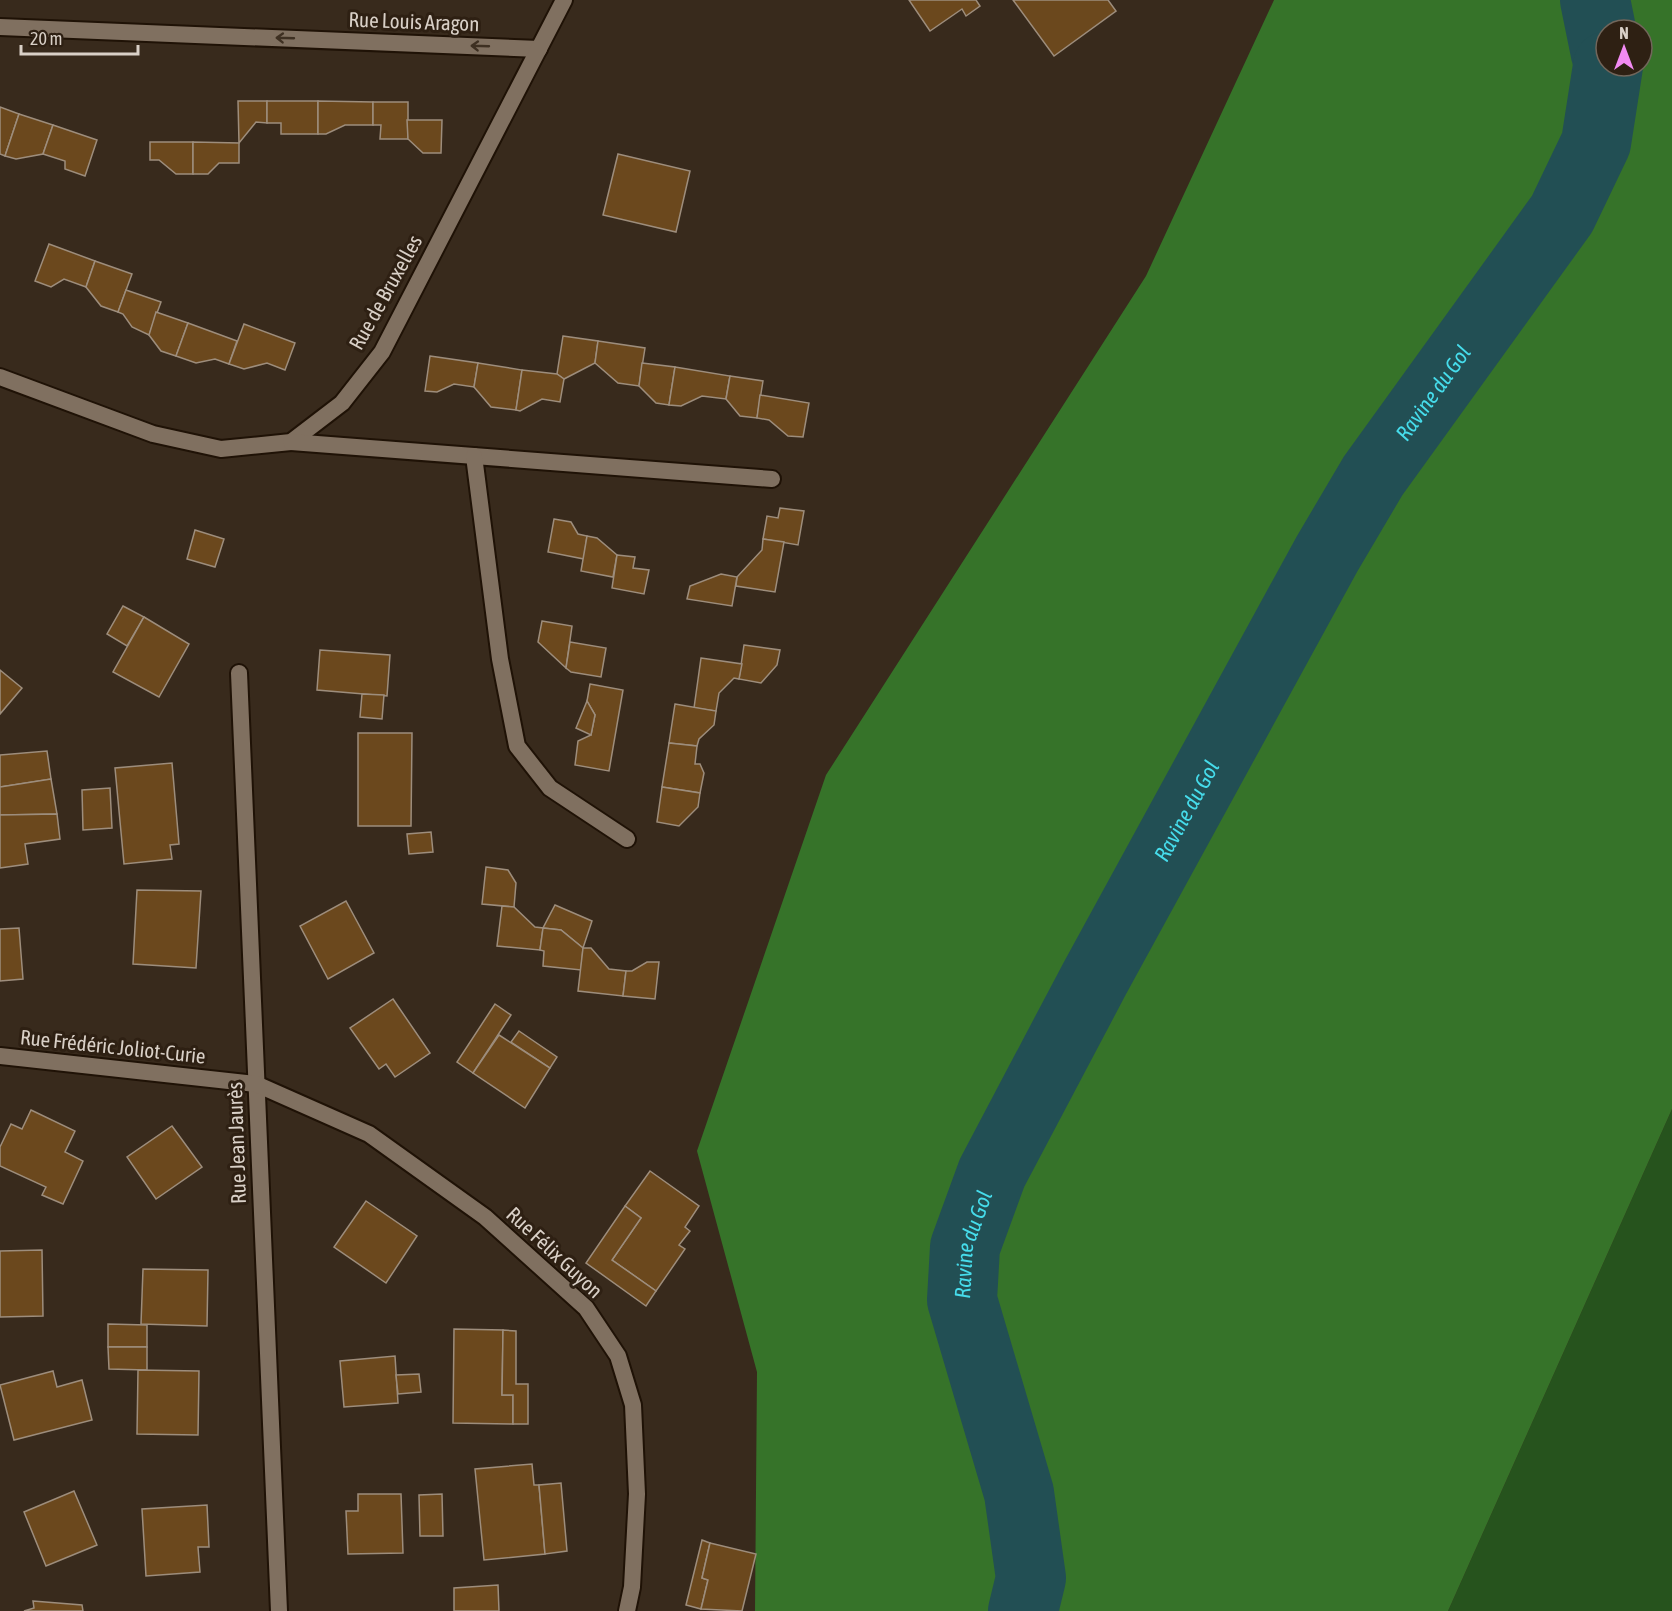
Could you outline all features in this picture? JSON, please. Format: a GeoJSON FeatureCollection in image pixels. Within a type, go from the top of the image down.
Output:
{"type":"FeatureCollection","features":[{"type":"Feature","properties":{"kind":"street","name":"Rue de Bruxelles"},"geometry":{"type":"LineString","coordinates":[[291,442],[342,403],[382,352],[564,0]]}},
{"type":"Feature","properties":{"kind":"street","name":"Rue Louis Aragon"},"geometry":{"type":"LineString","coordinates":[[0,27],[538,49]]}},
{"type":"Feature","properties":{"kind":"street"},"geometry":{"type":"LineString","coordinates":[[0,377],[153,434],[221,449],[291,442],[772,479]]}},
{"type":"Feature","properties":{"kind":"street"},"geometry":{"type":"LineString","coordinates":[[474,456],[500,659],[517,746],[550,788],[627,839]]}},
{"type":"Feature","properties":{"kind":"street","name":"Rue Jean Jaurès"},"geometry":{"type":"LineString","coordinates":[[239,673],[279,1611]]}},
{"type":"Feature","properties":{"kind":"street","name":"Rue Frédéric Joliot-Curie"},"geometry":{"type":"LineString","coordinates":[[0,1056],[256,1084]]}},
{"type":"Feature","properties":{"kind":"street","name":"Rue Félix Guyon"},"geometry":{"type":"LineString","coordinates":[[256,1084],[369,1134],[485,1216],[586,1308],[618,1356],[633,1406],[637,1494],[632,1587],[627,1611]]}},
{"type":"Feature","properties":{"kind":"green space"},"geometry":{"type":"Polygon","coordinates":[[[1274,0],[1672,0],[1672,1109],[1448,1611],[755,1611],[757,1372],[697,1151],[826,775],[1146,276],[1274,0]]]}},
{"type":"Feature","properties":{"kind":"green space"},"geometry":{"type":"Polygon","coordinates":[[[1672,1109],[1672,1611],[1448,1611],[1672,1109]]]}},
{"type":"Feature","properties":{"kind":"building"},"geometry":{"type":"Polygon","coordinates":[[[909,0],[976,0],[980,6],[966,16],[962,9],[930,31],[909,0]]]}},
{"type":"Feature","properties":{"kind":"building"},"geometry":{"type":"Polygon","coordinates":[[[1013,0],[1108,0],[1116,11],[1054,56],[1013,0]]]}},
{"type":"Feature","properties":{"kind":"building"},"geometry":{"type":"Polygon","coordinates":[[[238,101],[267,101],[267,123],[256,122],[239,143],[238,101]]]}},
{"type":"Feature","properties":{"kind":"building"},"geometry":{"type":"Polygon","coordinates":[[[267,101],[318,101],[318,134],[281,134],[281,123],[267,123],[267,101]]]}},
{"type":"Feature","properties":{"kind":"building"},"geometry":{"type":"Polygon","coordinates":[[[318,101],[373,102],[373,125],[345,125],[326,134],[318,134],[318,101]]]}},
{"type":"Feature","properties":{"kind":"building"},"geometry":{"type":"Polygon","coordinates":[[[373,102],[408,102],[408,139],[380,139],[381,125],[373,125],[373,102]]]}},
{"type":"Feature","properties":{"kind":"building"},"geometry":{"type":"Polygon","coordinates":[[[0,107],[19,114],[5,156],[0,154],[0,107]]]}},
{"type":"Feature","properties":{"kind":"building"},"geometry":{"type":"Polygon","coordinates":[[[19,114],[53,125],[43,154],[16,159],[5,156],[19,114]]]}},
{"type":"Feature","properties":{"kind":"building"},"geometry":{"type":"Polygon","coordinates":[[[407,120],[442,120],[441,153],[423,153],[408,139],[407,120]]]}},
{"type":"Feature","properties":{"kind":"building"},"geometry":{"type":"Polygon","coordinates":[[[53,125],[97,140],[85,176],[65,169],[65,161],[43,154],[53,125]]]}},
{"type":"Feature","properties":{"kind":"building"},"geometry":{"type":"Polygon","coordinates":[[[150,142],[193,142],[193,174],[176,174],[159,160],[150,160],[150,142]]]}},
{"type":"Feature","properties":{"kind":"building"},"geometry":{"type":"Polygon","coordinates":[[[193,142],[239,143],[239,163],[219,163],[208,174],[193,174],[193,142]]]}},
{"type":"Feature","properties":{"kind":"building"},"geometry":{"type":"Polygon","coordinates":[[[618,154],[690,171],[676,232],[603,215],[618,154]]]}},
{"type":"Feature","properties":{"kind":"building"},"geometry":{"type":"Polygon","coordinates":[[[49,244],[95,261],[86,287],[64,279],[51,287],[35,281],[49,244]]]}},
{"type":"Feature","properties":{"kind":"building"},"geometry":{"type":"Polygon","coordinates":[[[95,261],[132,274],[118,312],[101,306],[86,287],[95,261]]]}},
{"type":"Feature","properties":{"kind":"building"},"geometry":{"type":"Polygon","coordinates":[[[126,290],[161,302],[149,335],[132,327],[123,314],[118,312],[126,290]]]}},
{"type":"Feature","properties":{"kind":"building"},"geometry":{"type":"Polygon","coordinates":[[[156,312],[188,323],[176,356],[161,351],[149,335],[156,312]]]}},
{"type":"Feature","properties":{"kind":"building"},"geometry":{"type":"Polygon","coordinates":[[[188,323],[237,341],[229,364],[215,359],[196,363],[176,356],[188,323]]]}},
{"type":"Feature","properties":{"kind":"building"},"geometry":{"type":"Polygon","coordinates":[[[244,324],[295,343],[285,370],[267,363],[244,369],[229,364],[244,324]]]}},
{"type":"Feature","properties":{"kind":"building"},"geometry":{"type":"Polygon","coordinates":[[[563,336],[598,341],[595,363],[564,379],[557,374],[563,336]]]}},
{"type":"Feature","properties":{"kind":"building"},"geometry":{"type":"Polygon","coordinates":[[[598,341],[645,348],[639,386],[618,383],[595,363],[598,341]]]}},
{"type":"Feature","properties":{"kind":"building"},"geometry":{"type":"Polygon","coordinates":[[[430,356],[478,363],[474,387],[454,384],[437,392],[425,391],[430,356]]]}},
{"type":"Feature","properties":{"kind":"building"},"geometry":{"type":"Polygon","coordinates":[[[478,363],[522,370],[516,410],[491,407],[474,387],[478,363]]]}},
{"type":"Feature","properties":{"kind":"building"},"geometry":{"type":"Polygon","coordinates":[[[642,363],[675,367],[669,405],[656,403],[639,386],[642,363]]]}},
{"type":"Feature","properties":{"kind":"building"},"geometry":{"type":"Polygon","coordinates":[[[675,367],[730,376],[726,399],[702,396],[681,406],[669,405],[675,367]]]}},
{"type":"Feature","properties":{"kind":"building"},"geometry":{"type":"Polygon","coordinates":[[[522,370],[557,374],[564,379],[560,402],[542,399],[520,411],[516,410],[522,370]]]}},
{"type":"Feature","properties":{"kind":"building"},"geometry":{"type":"Polygon","coordinates":[[[730,376],[763,381],[757,418],[740,416],[726,399],[730,376]]]}},
{"type":"Feature","properties":{"kind":"building"},"geometry":{"type":"Polygon","coordinates":[[[760,395],[809,403],[803,437],[788,436],[769,420],[757,418],[760,395]]]}},
{"type":"Feature","properties":{"kind":"building"},"geometry":{"type":"Polygon","coordinates":[[[780,508],[804,511],[798,545],[763,539],[767,516],[778,518],[780,508]]]}},
{"type":"Feature","properties":{"kind":"building"},"geometry":{"type":"Polygon","coordinates":[[[554,519],[571,522],[578,534],[587,536],[584,559],[548,552],[554,519]]]}},
{"type":"Feature","properties":{"kind":"building"},"geometry":{"type":"Polygon","coordinates":[[[195,530],[224,539],[215,567],[187,559],[195,530]]]}},
{"type":"Feature","properties":{"kind":"building"},"geometry":{"type":"Polygon","coordinates":[[[587,536],[597,538],[617,555],[613,577],[581,571],[587,536]]]}},
{"type":"Feature","properties":{"kind":"building"},"geometry":{"type":"Polygon","coordinates":[[[763,539],[784,542],[775,592],[736,586],[737,577],[762,550],[763,539]]]}},
{"type":"Feature","properties":{"kind":"building"},"geometry":{"type":"Polygon","coordinates":[[[617,555],[635,557],[633,568],[649,570],[644,594],[612,588],[617,555]]]}},
{"type":"Feature","properties":{"kind":"building"},"geometry":{"type":"Polygon","coordinates":[[[721,574],[737,577],[732,606],[687,599],[690,586],[721,574]]]}},
{"type":"Feature","properties":{"kind":"building"},"geometry":{"type":"Polygon","coordinates":[[[123,606],[144,617],[127,646],[107,634],[123,606]]]}},
{"type":"Feature","properties":{"kind":"building"},"geometry":{"type":"Polygon","coordinates":[[[144,617],[189,644],[159,697],[113,672],[144,617]]]}},
{"type":"Feature","properties":{"kind":"building"},"geometry":{"type":"Polygon","coordinates":[[[542,621],[572,626],[566,668],[538,642],[542,621]]]}},
{"type":"Feature","properties":{"kind":"building"},"geometry":{"type":"Polygon","coordinates":[[[570,642],[606,648],[601,677],[571,672],[566,668],[570,642]]]}},
{"type":"Feature","properties":{"kind":"building"},"geometry":{"type":"Polygon","coordinates":[[[744,645],[780,650],[777,665],[761,683],[739,679],[744,645]]]}},
{"type":"Feature","properties":{"kind":"building"},"geometry":{"type":"Polygon","coordinates":[[[320,650],[390,655],[387,696],[317,690],[320,650]]]}},
{"type":"Feature","properties":{"kind":"building"},"geometry":{"type":"Polygon","coordinates":[[[701,658],[742,664],[739,679],[734,678],[719,693],[716,711],[694,708],[701,658]]]}},
{"type":"Feature","properties":{"kind":"building"},"geometry":{"type":"Polygon","coordinates":[[[0,670],[22,688],[0,714],[0,670]]]}},
{"type":"Feature","properties":{"kind":"building"},"geometry":{"type":"Polygon","coordinates":[[[590,684],[623,690],[609,771],[575,765],[578,741],[591,735],[595,715],[587,701],[590,684]]]}},
{"type":"Feature","properties":{"kind":"building"},"geometry":{"type":"Polygon","coordinates":[[[362,694],[384,695],[382,719],[360,717],[362,694]]]}},
{"type":"Feature","properties":{"kind":"building"},"geometry":{"type":"Polygon","coordinates":[[[587,701],[595,715],[591,735],[576,728],[587,701]]]}},
{"type":"Feature","properties":{"kind":"building"},"geometry":{"type":"Polygon","coordinates":[[[675,704],[716,711],[714,725],[699,739],[697,746],[669,743],[675,704]]]}},
{"type":"Feature","properties":{"kind":"building"},"geometry":{"type":"Polygon","coordinates":[[[358,733],[412,733],[411,826],[358,826],[358,733]]]}},
{"type":"Feature","properties":{"kind":"building"},"geometry":{"type":"Polygon","coordinates":[[[669,743],[697,746],[695,764],[700,764],[704,773],[700,793],[662,787],[669,743]]]}},
{"type":"Feature","properties":{"kind":"building"},"geometry":{"type":"Polygon","coordinates":[[[47,751],[51,779],[0,787],[0,755],[47,751]]]}},
{"type":"Feature","properties":{"kind":"building"},"geometry":{"type":"Polygon","coordinates":[[[172,763],[179,844],[170,845],[172,859],[124,864],[115,768],[172,763]]]}},
{"type":"Feature","properties":{"kind":"building"},"geometry":{"type":"Polygon","coordinates":[[[51,779],[57,814],[0,815],[0,787],[51,779]]]}},
{"type":"Feature","properties":{"kind":"building"},"geometry":{"type":"Polygon","coordinates":[[[662,787],[700,793],[698,807],[679,826],[657,822],[662,787]]]}},
{"type":"Feature","properties":{"kind":"building"},"geometry":{"type":"Polygon","coordinates":[[[110,788],[112,828],[83,830],[82,790],[110,788]]]}},
{"type":"Feature","properties":{"kind":"building"},"geometry":{"type":"Polygon","coordinates":[[[57,814],[60,839],[25,844],[28,864],[0,868],[0,815],[57,814]]]}},
{"type":"Feature","properties":{"kind":"building"},"geometry":{"type":"Polygon","coordinates":[[[431,832],[433,852],[409,854],[407,834],[431,832]]]}},
{"type":"Feature","properties":{"kind":"building"},"geometry":{"type":"Polygon","coordinates":[[[486,867],[508,870],[516,883],[514,907],[482,904],[486,867]]]}},
{"type":"Feature","properties":{"kind":"building"},"geometry":{"type":"Polygon","coordinates":[[[137,890],[201,891],[196,968],[133,964],[137,890]]]}},
{"type":"Feature","properties":{"kind":"building"},"geometry":{"type":"Polygon","coordinates":[[[346,901],[374,953],[328,979],[300,926],[346,901]]]}},
{"type":"Feature","properties":{"kind":"building"},"geometry":{"type":"Polygon","coordinates":[[[555,905],[592,921],[583,948],[561,930],[543,928],[555,905]]]}},
{"type":"Feature","properties":{"kind":"building"},"geometry":{"type":"Polygon","coordinates":[[[502,906],[514,907],[535,927],[543,928],[540,950],[497,946],[502,906]]]}},
{"type":"Feature","properties":{"kind":"building"},"geometry":{"type":"Polygon","coordinates":[[[19,928],[23,979],[0,981],[0,929],[19,928]]]}},
{"type":"Feature","properties":{"kind":"building"},"geometry":{"type":"Polygon","coordinates":[[[543,928],[561,930],[583,948],[581,970],[543,966],[544,951],[540,950],[543,928]]]}},
{"type":"Feature","properties":{"kind":"building"},"geometry":{"type":"Polygon","coordinates":[[[583,948],[591,948],[609,969],[626,971],[623,996],[578,991],[583,948]]]}},
{"type":"Feature","properties":{"kind":"building"},"geometry":{"type":"Polygon","coordinates":[[[647,962],[659,962],[655,999],[623,996],[626,971],[632,971],[647,962]]]}},
{"type":"Feature","properties":{"kind":"building"},"geometry":{"type":"Polygon","coordinates":[[[393,999],[430,1053],[395,1077],[386,1064],[379,1069],[350,1028],[393,999]]]}},
{"type":"Feature","properties":{"kind":"building"},"geometry":{"type":"Polygon","coordinates":[[[495,1004],[511,1015],[473,1073],[457,1062],[495,1004]]]}},
{"type":"Feature","properties":{"kind":"building"},"geometry":{"type":"Polygon","coordinates":[[[519,1031],[557,1057],[550,1068],[511,1042],[519,1031]]]}},
{"type":"Feature","properties":{"kind":"building"},"geometry":{"type":"Polygon","coordinates":[[[499,1035],[550,1068],[525,1108],[473,1073],[499,1035]]]}},
{"type":"Feature","properties":{"kind":"building"},"geometry":{"type":"Polygon","coordinates":[[[31,1110],[75,1131],[65,1152],[83,1161],[63,1204],[42,1195],[46,1187],[0,1166],[0,1147],[11,1124],[22,1129],[31,1110]]]}},
{"type":"Feature","properties":{"kind":"building"},"geometry":{"type":"Polygon","coordinates":[[[172,1126],[202,1167],[156,1199],[127,1157],[172,1126]]]}},
{"type":"Feature","properties":{"kind":"building"},"geometry":{"type":"Polygon","coordinates":[[[650,1171],[699,1206],[685,1227],[690,1231],[679,1245],[685,1249],[656,1291],[612,1260],[641,1218],[625,1206],[650,1171]]]}},
{"type":"Feature","properties":{"kind":"building"},"geometry":{"type":"Polygon","coordinates":[[[366,1201],[417,1236],[386,1283],[334,1247],[366,1201]]]}},
{"type":"Feature","properties":{"kind":"building"},"geometry":{"type":"Polygon","coordinates":[[[625,1206],[641,1218],[612,1260],[656,1291],[646,1306],[586,1263],[625,1206]]]}},
{"type":"Feature","properties":{"kind":"building"},"geometry":{"type":"Polygon","coordinates":[[[42,1250],[43,1316],[0,1317],[0,1251],[42,1250]]]}},
{"type":"Feature","properties":{"kind":"building"},"geometry":{"type":"Polygon","coordinates":[[[143,1269],[208,1270],[207,1326],[141,1324],[143,1269]]]}},
{"type":"Feature","properties":{"kind":"building"},"geometry":{"type":"Polygon","coordinates":[[[108,1324],[147,1325],[147,1347],[108,1347],[108,1324]]]}},
{"type":"Feature","properties":{"kind":"building"},"geometry":{"type":"Polygon","coordinates":[[[454,1329],[503,1330],[502,1395],[513,1395],[513,1424],[453,1423],[454,1329]]]}},
{"type":"Feature","properties":{"kind":"building"},"geometry":{"type":"Polygon","coordinates":[[[503,1330],[516,1331],[516,1384],[528,1384],[528,1424],[513,1424],[513,1395],[502,1395],[503,1330]]]}},
{"type":"Feature","properties":{"kind":"building"},"geometry":{"type":"Polygon","coordinates":[[[108,1347],[147,1347],[147,1370],[109,1369],[108,1347]]]}},
{"type":"Feature","properties":{"kind":"building"},"geometry":{"type":"Polygon","coordinates":[[[395,1356],[398,1403],[344,1407],[340,1361],[395,1356]]]}},
{"type":"Feature","properties":{"kind":"building"},"geometry":{"type":"Polygon","coordinates":[[[138,1370],[199,1371],[198,1435],[137,1434],[138,1370]]]}},
{"type":"Feature","properties":{"kind":"building"},"geometry":{"type":"Polygon","coordinates":[[[53,1371],[57,1387],[82,1380],[92,1420],[14,1440],[0,1385],[53,1371]]]}},
{"type":"Feature","properties":{"kind":"building"},"geometry":{"type":"Polygon","coordinates":[[[419,1374],[421,1392],[398,1394],[396,1375],[419,1374]]]}},
{"type":"Feature","properties":{"kind":"building"},"geometry":{"type":"Polygon","coordinates":[[[532,1464],[534,1485],[539,1485],[545,1554],[484,1560],[475,1469],[532,1464]]]}},
{"type":"Feature","properties":{"kind":"building"},"geometry":{"type":"Polygon","coordinates":[[[561,1483],[567,1551],[545,1554],[539,1485],[561,1483]]]}},
{"type":"Feature","properties":{"kind":"building"},"geometry":{"type":"Polygon","coordinates":[[[74,1491],[97,1545],[46,1566],[24,1512],[74,1491]]]}},
{"type":"Feature","properties":{"kind":"building"},"geometry":{"type":"Polygon","coordinates":[[[358,1494],[401,1494],[403,1553],[348,1554],[346,1511],[358,1511],[358,1494]]]}},
{"type":"Feature","properties":{"kind":"building"},"geometry":{"type":"Polygon","coordinates":[[[442,1494],[443,1536],[420,1536],[419,1495],[442,1494]]]}},
{"type":"Feature","properties":{"kind":"building"},"geometry":{"type":"Polygon","coordinates":[[[207,1505],[209,1547],[198,1547],[200,1572],[146,1576],[142,1509],[207,1505]]]}},
{"type":"Feature","properties":{"kind":"building"},"geometry":{"type":"Polygon","coordinates":[[[702,1540],[710,1543],[702,1578],[708,1580],[701,1609],[686,1605],[702,1540]]]}},
{"type":"Feature","properties":{"kind":"building"},"geometry":{"type":"Polygon","coordinates":[[[710,1543],[756,1554],[742,1611],[701,1609],[708,1580],[702,1578],[710,1543]]]}},
{"type":"Feature","properties":{"kind":"building"},"geometry":{"type":"Polygon","coordinates":[[[498,1585],[499,1611],[454,1611],[454,1588],[498,1585]]]}},
{"type":"Feature","properties":{"kind":"building"},"geometry":{"type":"Polygon","coordinates":[[[33,1601],[82,1605],[83,1611],[24,1611],[34,1608],[33,1601]]]}},
{"type":"Feature","properties":{"kind":"waterway","name":"Ravine du Gol"},"geometry":{"type":"LineString","coordinates":[[1595,0],[1599,18]]}},
{"type":"Feature","properties":{"kind":"waterway","name":"Ravine du Gol"},"geometry":{"type":"LineString","coordinates":[[1023,1611],[1031,1578],[1019,1493],[962,1300],[965,1247],[992,1173],[1095,978],[1327,554],[1373,476],[1562,214],[1596,143],[1606,78]]}}]}
